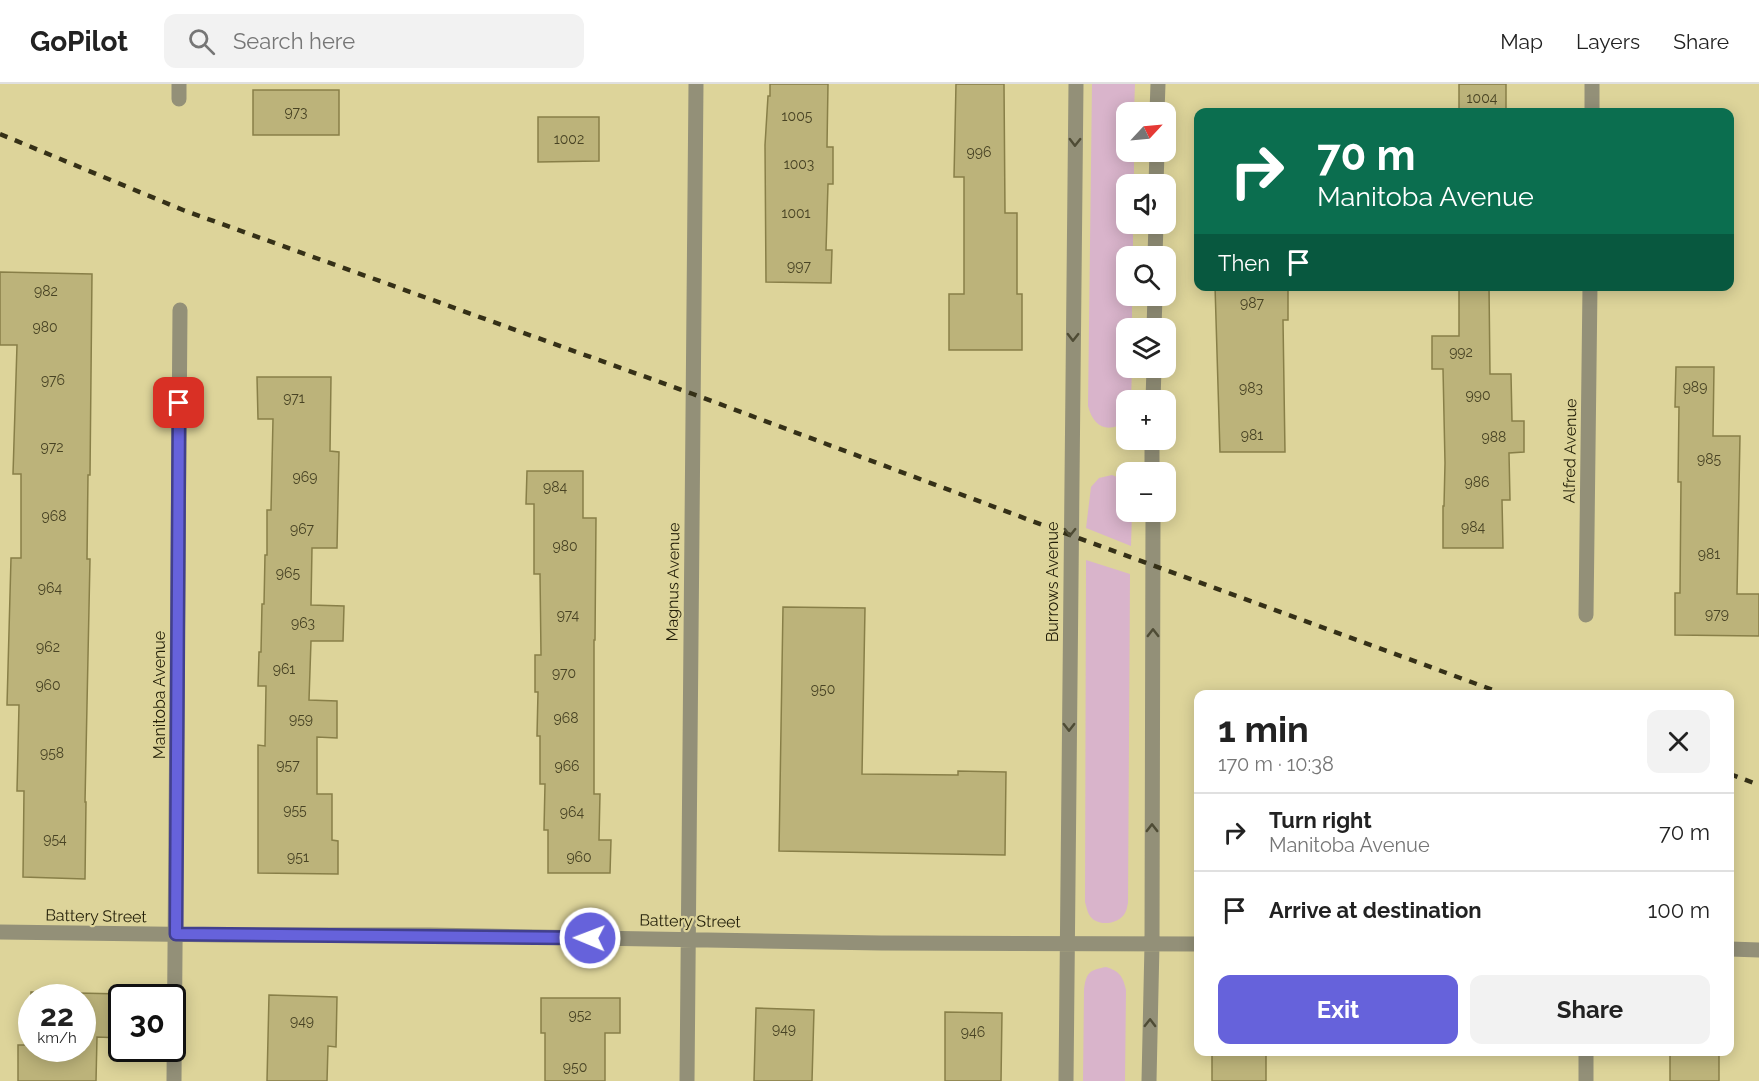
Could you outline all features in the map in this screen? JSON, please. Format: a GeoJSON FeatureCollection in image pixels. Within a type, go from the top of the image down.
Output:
{"type":"FeatureCollection","features":[{"type":"Feature","properties":{"kind":"street","name":"Magnus Avenue"},"geometry":{"type":"LineString","coordinates":[[687,1081],[696,84]]}},
{"type":"Feature","properties":{"kind":"street","name":"Burrows Avenue"},"geometry":{"type":"LineString","coordinates":[[1066,1081],[1076,84]]}},
{"type":"Feature","properties":{"kind":"street"},"geometry":{"type":"LineString","coordinates":[[1157,102],[1158,84]]}},
{"type":"Feature","properties":{"kind":"street"},"geometry":{"type":"LineString","coordinates":[[1592,84],[1592,108]]}},
{"type":"Feature","properties":{"kind":"street","name":"Alfred Avenue"},"geometry":{"type":"LineString","coordinates":[[1587,615],[1590,291]]}},
{"type":"Feature","properties":{"kind":"street","name":"Manitoba Avenue"},"geometry":{"type":"LineString","coordinates":[[174,1081],[180,310]]}},
{"type":"Feature","properties":{"kind":"street"},"geometry":{"type":"LineString","coordinates":[[1149,1081],[1152,944],[1153,522]]}},
{"type":"Feature","properties":{"kind":"street","name":"Battery Street"},"geometry":{"type":"LineString","coordinates":[[0,932],[430,935],[869,943],[1194,944]]}},
{"type":"Feature","properties":{"kind":"street"},"geometry":{"type":"LineString","coordinates":[[1734,949],[1759,950]]}},
{"type":"Feature","properties":{"kind":"street"},"geometry":{"type":"LineString","coordinates":[[1586,1056],[1586,1081]]}},
{"type":"Feature","properties":{"kind":"shaded area"},"geometry":{"type":"Polygon","coordinates":[[[1092,84],[1135,84],[1134,102],[1116,102],[1116,162],[1134,162],[1134,174],[1116,174],[1116,234],[1133,234],[1133,246],[1116,246],[1116,306],[1132,306],[1132,318],[1116,318],[1116,378],[1132,378],[1131,390],[1116,390],[1116,426],[1108,428],[1098,424],[1088,406],[1092,84]]]}},
{"type":"Feature","properties":{"kind":"shaded area"},"geometry":{"type":"Polygon","coordinates":[[[1112,475],[1116,477],[1116,522],[1132,522],[1131,546],[1086,528],[1091,487],[1099,478],[1112,475]]]}},
{"type":"Feature","properties":{"kind":"shaded area"},"geometry":{"type":"Polygon","coordinates":[[[1086,560],[1130,574],[1128,903],[1123,916],[1106,923],[1092,918],[1085,902],[1086,560]]]}},
{"type":"Feature","properties":{"kind":"shaded area"},"geometry":{"type":"Polygon","coordinates":[[[1106,967],[1120,975],[1126,990],[1125,1081],[1083,1081],[1085,984],[1089,973],[1106,967]]]}},
{"type":"Feature","properties":{"kind":"building"},"geometry":{"type":"Polygon","coordinates":[[[770,84],[828,84],[827,147],[833,147],[833,184],[828,184],[826,250],[832,250],[831,283],[766,282],[765,145],[770,84]]]}},
{"type":"Feature","properties":{"kind":"building"},"geometry":{"type":"Polygon","coordinates":[[[956,84],[1004,84],[1005,213],[1017,213],[1017,294],[1022,294],[1022,350],[949,350],[949,294],[964,294],[964,177],[954,177],[956,84]]]}},
{"type":"Feature","properties":{"kind":"building"},"geometry":{"type":"Polygon","coordinates":[[[1459,84],[1506,84],[1506,108],[1459,108],[1459,84]]]}},
{"type":"Feature","properties":{"kind":"building"},"geometry":{"type":"Polygon","coordinates":[[[253,90],[339,90],[339,135],[253,135],[253,90]]]}},
{"type":"Feature","properties":{"kind":"building"},"geometry":{"type":"Polygon","coordinates":[[[538,117],[599,117],[599,161],[538,162],[538,117]]]}},
{"type":"Feature","properties":{"kind":"building"},"geometry":{"type":"Polygon","coordinates":[[[0,272],[92,274],[85,879],[23,877],[24,791],[17,791],[19,705],[7,705],[11,558],[21,558],[21,474],[13,474],[17,345],[0,345],[0,272]]]}},
{"type":"Feature","properties":{"kind":"building"},"geometry":{"type":"Polygon","coordinates":[[[1215,291],[1288,291],[1288,320],[1283,320],[1285,452],[1220,452],[1215,291]]]}},
{"type":"Feature","properties":{"kind":"building"},"geometry":{"type":"Polygon","coordinates":[[[1459,291],[1489,291],[1490,374],[1511,374],[1512,421],[1524,421],[1524,452],[1509,453],[1510,500],[1502,500],[1503,548],[1443,548],[1445,463],[1443,369],[1432,369],[1432,336],[1459,336],[1459,291]]]}},
{"type":"Feature","properties":{"kind":"building"},"geometry":{"type":"Polygon","coordinates":[[[1676,367],[1714,367],[1713,436],[1740,436],[1737,594],[1759,594],[1759,636],[1675,635],[1675,593],[1680,593],[1681,482],[1678,482],[1679,407],[1675,407],[1676,367]]]}},
{"type":"Feature","properties":{"kind":"building"},"geometry":{"type":"Polygon","coordinates":[[[257,377],[331,377],[330,451],[339,452],[337,548],[312,548],[311,605],[344,606],[343,641],[311,641],[309,700],[337,701],[337,738],[317,737],[317,794],[332,794],[332,840],[338,841],[338,874],[258,873],[258,745],[265,746],[266,686],[258,686],[259,652],[261,652],[262,604],[264,604],[265,555],[267,555],[267,510],[271,510],[273,419],[258,419],[257,377]]]}},
{"type":"Feature","properties":{"kind":"building"},"geometry":{"type":"Polygon","coordinates":[[[527,471],[583,471],[583,518],[596,518],[594,794],[600,794],[599,840],[611,840],[610,873],[548,873],[548,830],[544,830],[545,784],[540,784],[540,736],[537,736],[538,692],[535,692],[535,655],[541,655],[540,574],[534,574],[534,504],[526,504],[527,471]]]}},
{"type":"Feature","properties":{"kind":"building"},"geometry":{"type":"Polygon","coordinates":[[[783,607],[865,608],[862,774],[958,775],[958,771],[1006,772],[1005,855],[779,851],[783,607]]]}},
{"type":"Feature","properties":{"kind":"building"},"geometry":{"type":"Polygon","coordinates":[[[96,993],[108,994],[108,1037],[97,1037],[96,1081],[18,1081],[18,1062],[96,1062],[96,993]]]}},
{"type":"Feature","properties":{"kind":"building"},"geometry":{"type":"Polygon","coordinates":[[[269,995],[337,997],[336,1047],[328,1046],[327,1081],[267,1081],[269,995]]]}},
{"type":"Feature","properties":{"kind":"building"},"geometry":{"type":"Polygon","coordinates":[[[541,998],[620,998],[620,1033],[605,1033],[605,1081],[545,1081],[545,1033],[541,1033],[541,998]]]}},
{"type":"Feature","properties":{"kind":"building"},"geometry":{"type":"Polygon","coordinates":[[[756,1008],[814,1010],[812,1081],[754,1081],[756,1008]]]}},
{"type":"Feature","properties":{"kind":"building"},"geometry":{"type":"Polygon","coordinates":[[[945,1012],[1002,1013],[1001,1081],[945,1081],[945,1012]]]}},
{"type":"Feature","properties":{"kind":"building"},"geometry":{"type":"Polygon","coordinates":[[[1212,1056],[1266,1056],[1266,1081],[1212,1081],[1212,1056]]]}},
{"type":"Feature","properties":{"kind":"building"},"geometry":{"type":"Polygon","coordinates":[[[1670,1056],[1719,1056],[1719,1081],[1670,1081],[1670,1056]]]}},
{"type":"Feature","properties":{"kind":"railway"},"geometry":{"type":"LineString","coordinates":[[0,134],[183,210],[693,394],[1493,690]]}},
{"type":"Feature","properties":{"kind":"railway"},"geometry":{"type":"LineString","coordinates":[[1734,776],[1759,785]]}},
{"type":"Feature","properties":{"kind":"route"},"geometry":{"type":"LineString","coordinates":[[179,403],[176,934],[590,938]]}}]}
